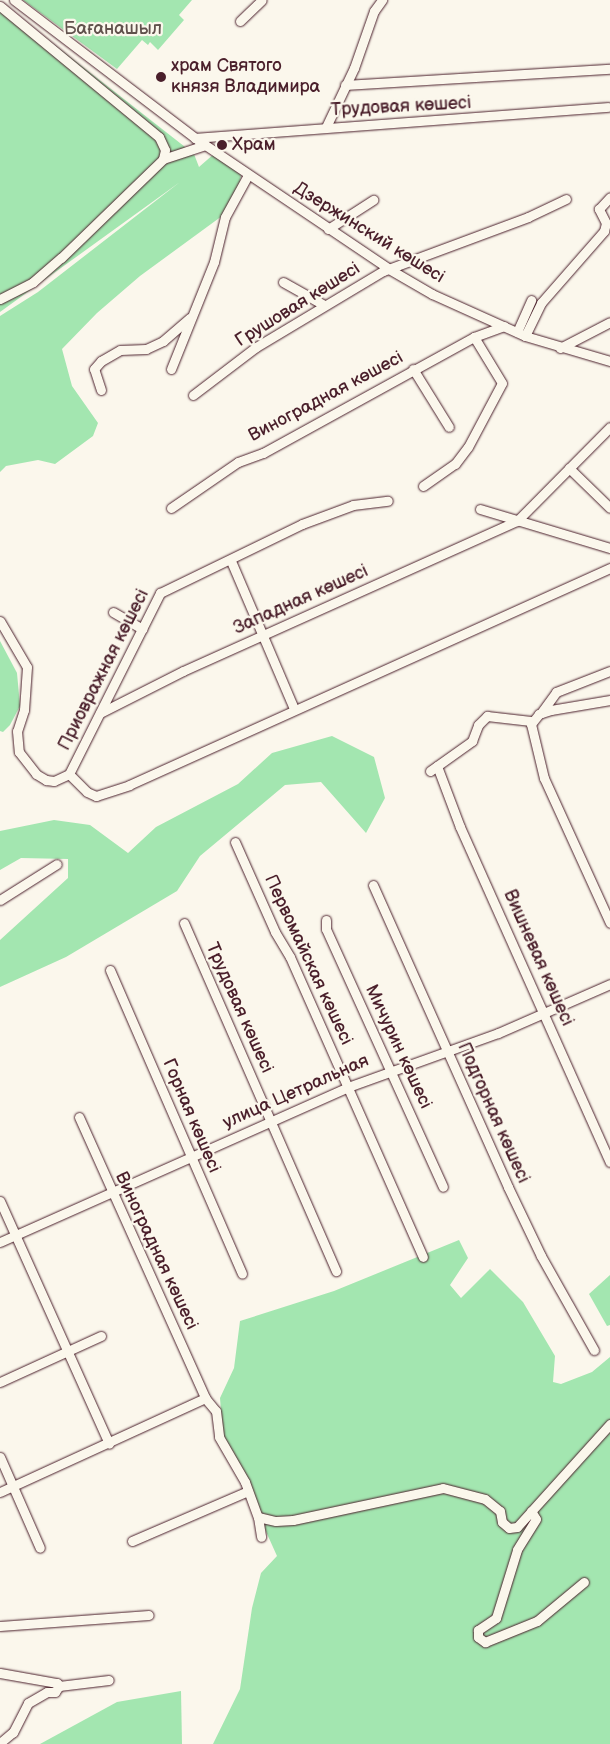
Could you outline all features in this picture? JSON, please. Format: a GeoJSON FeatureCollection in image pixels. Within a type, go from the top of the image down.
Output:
{"type":"FeatureCollection","features":[{"type":"Feature","properties":{"kind":"street","name":"Дзержинский көшесі"},"geometry":{"type":"LineString","coordinates":[[14,0],[195,138],[389,269],[432,294],[521,334],[560,348],[610,361]]}},
{"type":"Feature","properties":{"kind":"street"},"geometry":{"type":"LineString","coordinates":[[240,21],[262,0]]}},
{"type":"Feature","properties":{"kind":"street"},"geometry":{"type":"LineString","coordinates":[[369,0],[375,10]]}},
{"type":"Feature","properties":{"kind":"street"},"geometry":{"type":"LineString","coordinates":[[326,127],[375,10],[382,0]]}},
{"type":"Feature","properties":{"kind":"street"},"geometry":{"type":"LineString","coordinates":[[0,6],[159,137],[165,150],[164,159]]}},
{"type":"Feature","properties":{"kind":"street"},"geometry":{"type":"LineString","coordinates":[[345,85],[610,69]]}},
{"type":"Feature","properties":{"kind":"street","name":"Трудовая көшесі"},"geometry":{"type":"LineString","coordinates":[[195,138],[326,127],[367,127],[608,107]]}},
{"type":"Feature","properties":{"kind":"street"},"geometry":{"type":"LineString","coordinates":[[0,299],[33,282],[61,258],[164,159],[205,145]]}},
{"type":"Feature","properties":{"kind":"street"},"geometry":{"type":"LineString","coordinates":[[171,369],[189,318],[214,262],[225,217],[248,175]]}},
{"type":"Feature","properties":{"kind":"street"},"geometry":{"type":"LineString","coordinates":[[521,334],[541,303],[604,231],[606,223],[599,209],[610,197]]}},
{"type":"Feature","properties":{"kind":"street","name":"Грушовая көшесі"},"geometry":{"type":"LineString","coordinates":[[193,395],[246,354],[324,305],[389,269],[528,217],[566,199]]}},
{"type":"Feature","properties":{"kind":"street"},"geometry":{"type":"LineString","coordinates":[[328,229],[373,200]]}},
{"type":"Feature","properties":{"kind":"street"},"geometry":{"type":"LineString","coordinates":[[283,282],[324,305]]}},
{"type":"Feature","properties":{"kind":"street"},"geometry":{"type":"LineString","coordinates":[[521,334],[531,300]]}},
{"type":"Feature","properties":{"kind":"street"},"geometry":{"type":"LineString","coordinates":[[101,390],[94,369],[101,361],[120,350],[146,349],[163,341],[189,318]]}},
{"type":"Feature","properties":{"kind":"street"},"geometry":{"type":"LineString","coordinates":[[560,348],[610,322]]}},
{"type":"Feature","properties":{"kind":"street","name":"Виноградная көшесі"},"geometry":{"type":"LineString","coordinates":[[170,508],[238,462],[263,453],[474,337],[504,326]]}},
{"type":"Feature","properties":{"kind":"street"},"geometry":{"type":"LineString","coordinates":[[423,486],[455,464],[468,447],[502,382],[474,337]]}},
{"type":"Feature","properties":{"kind":"street"},"geometry":{"type":"LineString","coordinates":[[413,369],[449,427]]}},
{"type":"Feature","properties":{"kind":"street"},"geometry":{"type":"LineString","coordinates":[[517,521],[610,427]]}},
{"type":"Feature","properties":{"kind":"street"},"geometry":{"type":"LineString","coordinates":[[569,468],[610,508]]}},
{"type":"Feature","properties":{"kind":"street","name":"Приовражная көшесі"},"geometry":{"type":"LineString","coordinates":[[0,621],[27,668],[24,710],[17,731],[19,752],[46,780],[69,774],[160,593],[171,585],[230,561],[302,524],[353,504],[388,501]]}},
{"type":"Feature","properties":{"kind":"street"},"geometry":{"type":"LineString","coordinates":[[480,509],[610,548]]}},
{"type":"Feature","properties":{"kind":"street","name":"Западная көшесі"},"geometry":{"type":"LineString","coordinates":[[100,714],[183,670],[517,521]]}},
{"type":"Feature","properties":{"kind":"street"},"geometry":{"type":"LineString","coordinates":[[230,561],[294,709]]}},
{"type":"Feature","properties":{"kind":"street"},"geometry":{"type":"LineString","coordinates":[[69,774],[87,792],[96,796],[105,794],[610,568]]}},
{"type":"Feature","properties":{"kind":"street"},"geometry":{"type":"LineString","coordinates":[[114,612],[143,628]]}},
{"type":"Feature","properties":{"kind":"street"},"geometry":{"type":"LineString","coordinates":[[610,671],[556,692],[541,714],[531,723],[544,778],[610,923]]}},
{"type":"Feature","properties":{"kind":"street"},"geometry":{"type":"LineString","coordinates":[[541,714],[610,700]]}},
{"type":"Feature","properties":{"kind":"street","name":"Вишневая көшесі"},"geometry":{"type":"LineString","coordinates":[[531,723],[488,716],[478,725],[472,741],[433,768],[610,1162]]}},
{"type":"Feature","properties":{"kind":"street","name":"Первомайская көшесі"},"geometry":{"type":"LineString","coordinates":[[235,842],[424,1257]]}},
{"type":"Feature","properties":{"kind":"street"},"geometry":{"type":"LineString","coordinates":[[0,900],[57,864]]}},
{"type":"Feature","properties":{"kind":"street","name":"Подгорная көшесі"},"geometry":{"type":"LineString","coordinates":[[374,885],[541,1256],[594,1350]]}},
{"type":"Feature","properties":{"kind":"street","name":"Мичурин көшесі"},"geometry":{"type":"LineString","coordinates":[[326,920],[326,929],[444,1187]]}},
{"type":"Feature","properties":{"kind":"street","name":"Трудовая көшесі"},"geometry":{"type":"LineString","coordinates":[[184,923],[336,1271]]}},
{"type":"Feature","properties":{"kind":"street","name":"Горная көшесі"},"geometry":{"type":"LineString","coordinates":[[110,970],[242,1274]]}},
{"type":"Feature","properties":{"kind":"street","name":"улица Цетральная"},"geometry":{"type":"LineString","coordinates":[[0,1242],[111,1194],[270,1120],[391,1068],[544,1014],[610,984]]}},
{"type":"Feature","properties":{"kind":"street","name":"Виноградная көшесі"},"geometry":{"type":"LineString","coordinates":[[79,1117],[111,1194],[205,1398],[216,1410],[218,1437],[239,1470],[258,1517],[261,1537]]}},
{"type":"Feature","properties":{"kind":"street"},"geometry":{"type":"LineString","coordinates":[[0,1201],[110,1444]]}},
{"type":"Feature","properties":{"kind":"street"},"geometry":{"type":"LineString","coordinates":[[0,1382],[101,1336]]}},
{"type":"Feature","properties":{"kind":"street"},"geometry":{"type":"LineString","coordinates":[[0,1492],[110,1444],[205,1398]]}},
{"type":"Feature","properties":{"kind":"street"},"geometry":{"type":"LineString","coordinates":[[258,1517],[276,1521],[293,1520],[443,1488],[467,1493],[494,1504],[502,1522],[508,1528],[516,1527],[610,1424]]}},
{"type":"Feature","properties":{"kind":"street"},"geometry":{"type":"LineString","coordinates":[[0,1457],[40,1548]]}},
{"type":"Feature","properties":{"kind":"street"},"geometry":{"type":"LineString","coordinates":[[132,1541],[248,1491]]}},
{"type":"Feature","properties":{"kind":"street"},"geometry":{"type":"LineString","coordinates":[[531,1511],[536,1519],[517,1550],[496,1618],[478,1630],[478,1637],[485,1642],[537,1621],[584,1582]]}},
{"type":"Feature","properties":{"kind":"street"},"geometry":{"type":"LineString","coordinates":[[0,1626],[149,1615]]}},
{"type":"Feature","properties":{"kind":"street"},"geometry":{"type":"LineString","coordinates":[[0,1673],[57,1683],[59,1686],[109,1680]]}},
{"type":"Feature","properties":{"kind":"street"},"geometry":{"type":"LineString","coordinates":[[0,1743],[12,1732],[28,1703],[47,1692],[55,1692],[59,1686]]}},
{"type":"Feature","properties":{"kind":"green space","name":"Бағанашыл"},"geometry":{"type":"Polygon","coordinates":[[[23,0],[192,0],[179,15],[184,20],[158,50],[150,42],[148,45],[142,40],[117,69],[23,0]]]}},
{"type":"Feature","properties":{"kind":"green space"},"geometry":{"type":"Polygon","coordinates":[[[0,2],[194,154],[199,167],[215,153],[241,174],[240,183],[222,216],[140,276],[97,313],[62,349],[72,386],[98,423],[93,436],[55,464],[38,460],[6,466],[0,472],[0,316],[38,292],[180,182],[0,312],[0,2]]]}},
{"type":"Feature","properties":{"kind":"green space"},"geometry":{"type":"Polygon","coordinates":[[[0,641],[17,673],[20,706],[10,725],[3,732],[0,731],[0,641]]]}},
{"type":"Feature","properties":{"kind":"green space"},"geometry":{"type":"Polygon","coordinates":[[[332,736],[374,757],[385,798],[366,833],[321,782],[285,785],[200,856],[177,891],[66,957],[0,987],[0,940],[68,878],[68,859],[21,858],[0,870],[0,831],[54,820],[90,825],[128,853],[156,827],[238,784],[272,753],[332,736]]]}},
{"type":"Feature","properties":{"kind":"green space"},"geometry":{"type":"Polygon","coordinates":[[[459,1240],[468,1258],[450,1285],[461,1298],[490,1269],[523,1302],[555,1356],[553,1382],[561,1384],[592,1372],[610,1357],[610,1744],[213,1744],[240,1689],[252,1608],[261,1573],[277,1556],[223,1436],[220,1398],[234,1368],[240,1321],[334,1291],[459,1240]]]}},
{"type":"Feature","properties":{"kind":"green space"},"geometry":{"type":"Polygon","coordinates":[[[610,1275],[610,1325],[607,1326],[589,1294],[610,1275]]]}},
{"type":"Feature","properties":{"kind":"green space"},"geometry":{"type":"Polygon","coordinates":[[[181,1691],[182,1744],[40,1744],[117,1702],[181,1691]]]}},
{"type":"Feature","properties":{"kind":"place","name":"храм Святого князя Владимира"},"geometry":{"type":"Point","coordinates":[161,77]}},
{"type":"Feature","properties":{"kind":"place","name":"Храм"},"geometry":{"type":"Point","coordinates":[222,145]}}]}
